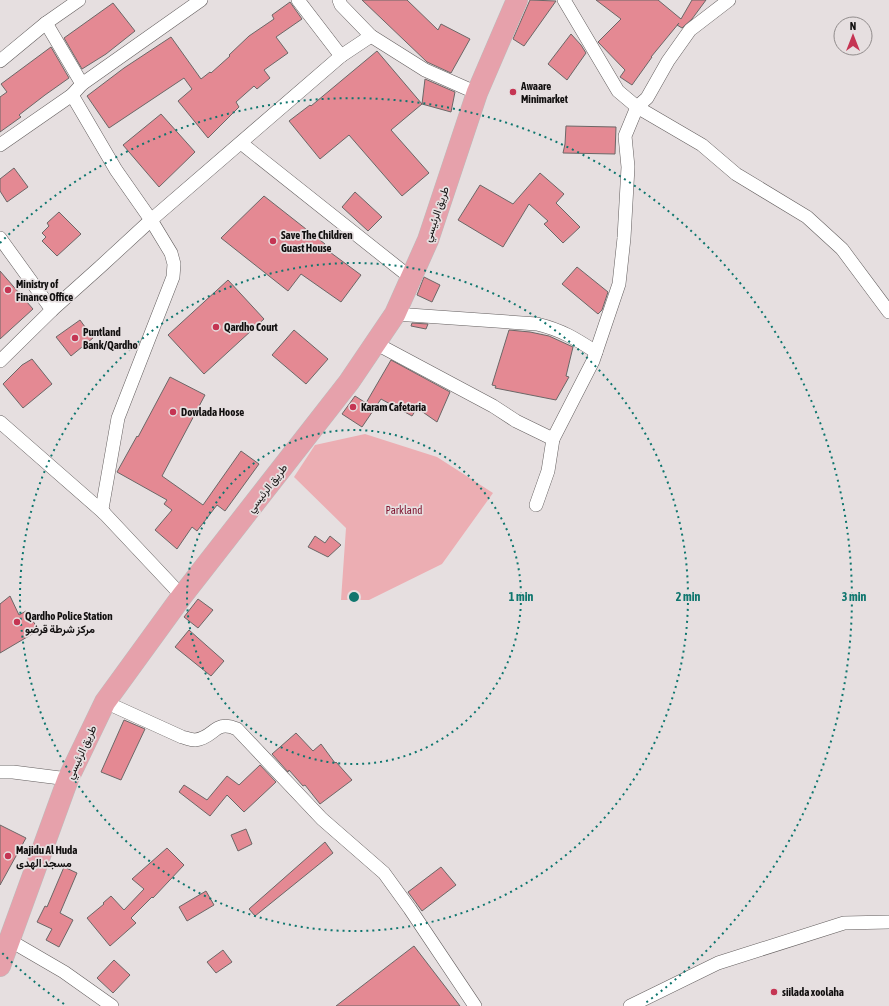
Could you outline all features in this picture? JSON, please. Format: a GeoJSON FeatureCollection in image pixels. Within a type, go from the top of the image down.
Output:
{"type":"FeatureCollection","features":[{"type":"Feature","properties":{"kind":"main road","name":"طريق الرئيسي"},"geometry":{"type":"LineString","coordinates":[[0,966],[68,779],[105,702],[182,596],[349,382],[395,314],[428,240],[477,93],[517,0]]}},
{"type":"Feature","properties":{"kind":"street"},"geometry":{"type":"LineString","coordinates":[[0,61],[46,23],[79,0]]}},
{"type":"Feature","properties":{"kind":"street"},"geometry":{"type":"LineString","coordinates":[[0,145],[72,95],[82,84],[201,0]]}},
{"type":"Feature","properties":{"kind":"street"},"geometry":{"type":"LineString","coordinates":[[298,0],[341,56]]}},
{"type":"Feature","properties":{"kind":"street"},"geometry":{"type":"LineString","coordinates":[[338,0],[340,5],[371,36],[425,70],[477,93]]}},
{"type":"Feature","properties":{"kind":"street"},"geometry":{"type":"LineString","coordinates":[[564,0],[618,91],[637,108],[702,145],[736,174],[807,217],[842,249],[889,312]]}},
{"type":"Feature","properties":{"kind":"street"},"geometry":{"type":"LineString","coordinates":[[536,505],[548,471],[553,439],[596,352],[619,284],[624,238],[628,166],[626,136],[637,108],[647,98],[668,61],[690,30],[729,0]]}},
{"type":"Feature","properties":{"kind":"street"},"geometry":{"type":"LineString","coordinates":[[46,23],[82,84]]}},
{"type":"Feature","properties":{"kind":"street"},"geometry":{"type":"LineString","coordinates":[[0,361],[52,310],[100,268],[150,220],[341,56],[371,36]]}},
{"type":"Feature","properties":{"kind":"street"},"geometry":{"type":"LineString","coordinates":[[72,95],[116,170],[171,252],[174,264],[173,277],[118,418],[102,509],[104,513]]}},
{"type":"Feature","properties":{"kind":"street"},"geometry":{"type":"LineString","coordinates":[[241,143],[411,278]]}},
{"type":"Feature","properties":{"kind":"street"},"geometry":{"type":"LineString","coordinates":[[0,238],[52,310]]}},
{"type":"Feature","properties":{"kind":"street"},"geometry":{"type":"LineString","coordinates":[[395,314],[537,324],[554,328],[596,352]]}},
{"type":"Feature","properties":{"kind":"street"},"geometry":{"type":"LineString","coordinates":[[375,343],[493,406],[516,421],[553,439]]}},
{"type":"Feature","properties":{"kind":"street"},"geometry":{"type":"LineString","coordinates":[[0,422],[104,513],[182,596]]}},
{"type":"Feature","properties":{"kind":"street"},"geometry":{"type":"LineString","coordinates":[[105,702],[182,737],[193,740],[202,738],[222,725],[237,729],[322,819],[384,873],[410,909],[474,1006]]}},
{"type":"Feature","properties":{"kind":"street"},"geometry":{"type":"LineString","coordinates":[[0,772],[13,772],[68,779]]}},
{"type":"Feature","properties":{"kind":"street"},"geometry":{"type":"LineString","coordinates":[[630,1006],[718,963],[844,923],[889,922]]}},
{"type":"Feature","properties":{"kind":"street"},"geometry":{"type":"LineString","coordinates":[[9,940],[64,972],[112,1006]]}},
{"type":"Feature","properties":{"kind":"green space","name":"Parkland"},"geometry":{"type":"Polygon","coordinates":[[[365,434],[437,457],[493,493],[442,564],[369,600],[341,600],[346,528],[294,477],[315,445],[365,434]]]}},
{"type":"Feature","properties":{"kind":"building"},"geometry":{"type":"Polygon","coordinates":[[[362,0],[407,0],[438,30],[441,24],[470,39],[451,73],[427,62],[362,0]]]}},
{"type":"Feature","properties":{"kind":"building"},"geometry":{"type":"Polygon","coordinates":[[[530,0],[556,1],[524,46],[513,39],[530,0]]]}},
{"type":"Feature","properties":{"kind":"building"},"geometry":{"type":"Polygon","coordinates":[[[596,0],[658,0],[681,19],[692,0],[706,0],[692,19],[682,28],[677,25],[651,57],[632,85],[620,77],[625,70],[598,42],[621,19],[596,0]]]}},
{"type":"Feature","properties":{"kind":"building"},"geometry":{"type":"Polygon","coordinates":[[[290,2],[302,19],[276,37],[288,53],[264,70],[270,78],[257,89],[254,86],[236,102],[239,107],[208,138],[178,101],[192,89],[184,78],[109,128],[87,96],[124,68],[171,37],[201,79],[210,72],[211,73],[230,56],[229,55],[249,36],[274,19],[272,15],[290,2]]]}},
{"type":"Feature","properties":{"kind":"building"},"geometry":{"type":"Polygon","coordinates":[[[113,3],[135,31],[106,54],[82,69],[64,38],[113,3]]]}},
{"type":"Feature","properties":{"kind":"building"},"geometry":{"type":"Polygon","coordinates":[[[571,34],[586,53],[567,80],[548,64],[571,34]]]}},
{"type":"Feature","properties":{"kind":"building"},"geometry":{"type":"Polygon","coordinates":[[[51,47],[69,78],[19,115],[21,117],[0,132],[0,97],[7,92],[1,84],[51,47]]]}},
{"type":"Feature","properties":{"kind":"building"},"geometry":{"type":"Polygon","coordinates":[[[377,51],[422,104],[391,130],[429,173],[402,196],[349,135],[320,159],[289,121],[310,105],[311,106],[377,51]]]}},
{"type":"Feature","properties":{"kind":"building"},"geometry":{"type":"Polygon","coordinates":[[[425,79],[455,92],[451,112],[422,104],[425,79]]]}},
{"type":"Feature","properties":{"kind":"building"},"geometry":{"type":"Polygon","coordinates":[[[161,114],[195,152],[159,187],[123,145],[161,114]]]}},
{"type":"Feature","properties":{"kind":"building"},"geometry":{"type":"Polygon","coordinates":[[[566,126],[616,127],[615,154],[563,153],[566,126]]]}},
{"type":"Feature","properties":{"kind":"building"},"geometry":{"type":"Polygon","coordinates":[[[14,168],[28,187],[7,202],[0,191],[0,179],[14,168]]]}},
{"type":"Feature","properties":{"kind":"building"},"geometry":{"type":"Polygon","coordinates":[[[540,173],[564,194],[556,203],[580,227],[563,243],[544,224],[548,221],[529,204],[503,247],[458,220],[480,185],[513,204],[540,173]]]}},
{"type":"Feature","properties":{"kind":"building"},"geometry":{"type":"Polygon","coordinates":[[[355,192],[382,217],[368,231],[342,207],[355,192]]]}},
{"type":"Feature","properties":{"kind":"building","name":"Save The Children Guast House"},"geometry":{"type":"Polygon","coordinates":[[[264,196],[325,244],[323,247],[361,275],[341,302],[301,274],[288,291],[221,238],[264,196]]]}},
{"type":"Feature","properties":{"kind":"building"},"geometry":{"type":"Polygon","coordinates":[[[59,212],[81,234],[57,256],[42,241],[46,237],[42,233],[49,226],[47,223],[59,212]]]}},
{"type":"Feature","properties":{"kind":"building"},"geometry":{"type":"Polygon","coordinates":[[[577,267],[608,292],[602,310],[598,314],[562,284],[577,267]]]}},
{"type":"Feature","properties":{"kind":"building","name":"Ministry of Finance Office"},"geometry":{"type":"Polygon","coordinates":[[[0,271],[33,309],[0,339],[0,271]]]}},
{"type":"Feature","properties":{"kind":"building"},"geometry":{"type":"Polygon","coordinates":[[[424,277],[440,285],[432,302],[417,295],[424,277]]]}},
{"type":"Feature","properties":{"kind":"building","name":"Qardho Court"},"geometry":{"type":"Polygon","coordinates":[[[228,280],[264,319],[204,374],[168,335],[228,280]]]}},
{"type":"Feature","properties":{"kind":"building","name":"Puntland Bank/Qardho"},"geometry":{"type":"Polygon","coordinates":[[[80,320],[93,338],[71,356],[56,337],[80,320]]]}},
{"type":"Feature","properties":{"kind":"building"},"geometry":{"type":"Polygon","coordinates":[[[412,323],[428,324],[426,329],[411,326],[412,323]]]}},
{"type":"Feature","properties":{"kind":"building"},"geometry":{"type":"Polygon","coordinates":[[[294,330],[328,359],[306,384],[272,355],[294,330]]]}},
{"type":"Feature","properties":{"kind":"building"},"geometry":{"type":"Polygon","coordinates":[[[509,330],[549,336],[573,347],[566,376],[569,377],[556,400],[495,388],[496,386],[492,385],[509,330]]]}},
{"type":"Feature","properties":{"kind":"building"},"geometry":{"type":"Polygon","coordinates":[[[32,359],[52,384],[23,408],[3,384],[22,365],[32,359]]]}},
{"type":"Feature","properties":{"kind":"building"},"geometry":{"type":"Polygon","coordinates":[[[391,360],[450,392],[437,422],[417,408],[412,416],[381,399],[362,427],[342,414],[355,396],[366,403],[391,360]]]}},
{"type":"Feature","properties":{"kind":"building"},"geometry":{"type":"Polygon","coordinates":[[[170,377],[205,395],[162,476],[203,505],[241,451],[259,464],[225,511],[217,505],[197,531],[192,527],[177,549],[155,530],[172,510],[164,504],[167,500],[117,472],[137,436],[138,437],[170,377]]]}},
{"type":"Feature","properties":{"kind":"building"},"geometry":{"type":"Polygon","coordinates":[[[315,536],[325,543],[330,536],[341,545],[328,557],[308,547],[315,536]]]}},
{"type":"Feature","properties":{"kind":"building","name":"Qardho Police Station مركز شرطة قرضو"},"geometry":{"type":"Polygon","coordinates":[[[10,596],[19,615],[26,611],[39,630],[0,653],[0,604],[10,596]]]}},
{"type":"Feature","properties":{"kind":"building"},"geometry":{"type":"Polygon","coordinates":[[[198,599],[213,610],[198,628],[184,617],[198,599]]]}},
{"type":"Feature","properties":{"kind":"building"},"geometry":{"type":"Polygon","coordinates":[[[189,630],[224,661],[211,676],[175,647],[189,630]]]}},
{"type":"Feature","properties":{"kind":"building"},"geometry":{"type":"Polygon","coordinates":[[[124,720],[145,729],[121,780],[101,772],[124,720]]]}},
{"type":"Feature","properties":{"kind":"building"},"geometry":{"type":"Polygon","coordinates":[[[296,733],[313,751],[321,744],[335,763],[336,762],[352,780],[320,804],[305,785],[303,786],[289,770],[288,772],[272,754],[296,733]]]}},
{"type":"Feature","properties":{"kind":"building"},"geometry":{"type":"Polygon","coordinates":[[[260,765],[276,782],[244,812],[227,795],[210,816],[179,792],[184,785],[207,800],[227,776],[239,785],[260,765]]]}},
{"type":"Feature","properties":{"kind":"building","name":"Majidu Al Huda مسجد الهدى"},"geometry":{"type":"Polygon","coordinates":[[[0,825],[26,838],[0,885],[0,825]]]}},
{"type":"Feature","properties":{"kind":"building"},"geometry":{"type":"Polygon","coordinates":[[[246,829],[252,844],[238,851],[231,835],[246,829]]]}},
{"type":"Feature","properties":{"kind":"building"},"geometry":{"type":"Polygon","coordinates":[[[325,842],[333,853],[255,916],[249,909],[325,842]]]}},
{"type":"Feature","properties":{"kind":"building"},"geometry":{"type":"Polygon","coordinates":[[[167,848],[184,865],[153,898],[152,897],[131,918],[136,923],[110,946],[87,918],[111,896],[124,910],[144,889],[132,879],[167,848]]]}},
{"type":"Feature","properties":{"kind":"building"},"geometry":{"type":"Polygon","coordinates":[[[64,867],[77,873],[60,913],[73,920],[59,947],[46,940],[52,929],[37,922],[45,906],[47,907],[64,867]]]}},
{"type":"Feature","properties":{"kind":"building"},"geometry":{"type":"Polygon","coordinates":[[[441,867],[456,885],[422,911],[408,892],[441,867]]]}},
{"type":"Feature","properties":{"kind":"building"},"geometry":{"type":"Polygon","coordinates":[[[206,891],[214,905],[187,921],[179,907],[206,891]]]}},
{"type":"Feature","properties":{"kind":"building"},"geometry":{"type":"Polygon","coordinates":[[[414,946],[460,1006],[336,1006],[414,946]]]}},
{"type":"Feature","properties":{"kind":"building"},"geometry":{"type":"Polygon","coordinates":[[[223,950],[232,962],[216,973],[207,962],[223,950]]]}},
{"type":"Feature","properties":{"kind":"building"},"geometry":{"type":"Polygon","coordinates":[[[114,960],[130,975],[113,993],[97,978],[114,960]]]}},
{"type":"Feature","properties":{"kind":"place","name":"Awaare Minimarket"},"geometry":{"type":"Point","coordinates":[513,92]}},
{"type":"Feature","properties":{"kind":"place","name":"Save The Children Guast House"},"geometry":{"type":"Point","coordinates":[273,241]}},
{"type":"Feature","properties":{"kind":"place","name":"Ministry of Finance Office"},"geometry":{"type":"Point","coordinates":[8,290]}},
{"type":"Feature","properties":{"kind":"place","name":"Qardho Court"},"geometry":{"type":"Point","coordinates":[216,327]}},
{"type":"Feature","properties":{"kind":"place","name":"Puntland Bank/Qardho"},"geometry":{"type":"Point","coordinates":[75,338]}},
{"type":"Feature","properties":{"kind":"place","name":"Karam Cafetaria"},"geometry":{"type":"Point","coordinates":[353,407]}},
{"type":"Feature","properties":{"kind":"place","name":"Dowlada Hoose"},"geometry":{"type":"Point","coordinates":[173,412]}},
{"type":"Feature","properties":{"kind":"place","name":"Qardho Police Station مركز شرطة قرضو"},"geometry":{"type":"Point","coordinates":[17,622]}},
{"type":"Feature","properties":{"kind":"place","name":"Majidu Al Huda مسجد الهدى"},"geometry":{"type":"Point","coordinates":[8,856]}},
{"type":"Feature","properties":{"kind":"place","name":"siilada xoolaha"},"geometry":{"type":"Point","coordinates":[774,992]}}]}
